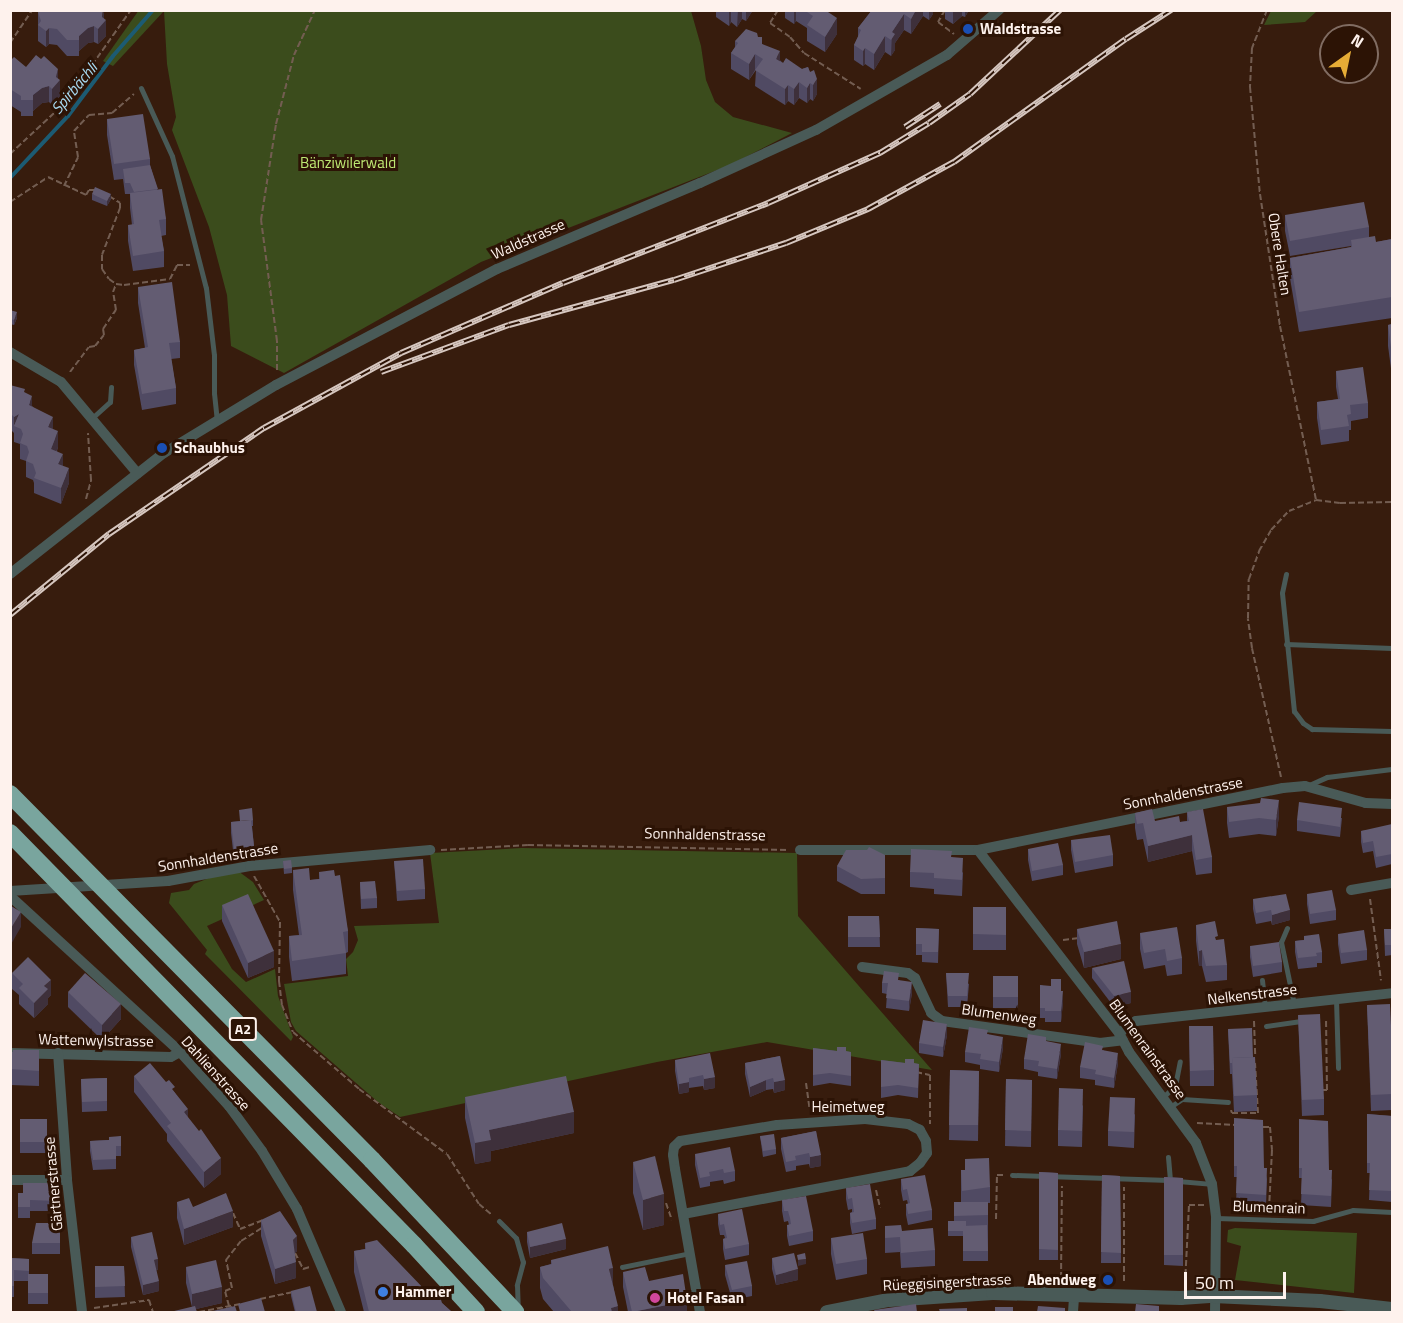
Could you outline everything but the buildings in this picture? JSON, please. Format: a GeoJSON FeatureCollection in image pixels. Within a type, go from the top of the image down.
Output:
{"type":"FeatureCollection","features":[{"type":"Feature","properties":{"kind":"highway","name":"A2"},"geometry":{"type":"LineString","coordinates":[[10,794],[372,1160],[517,1312]]}},
{"type":"Feature","properties":{"kind":"highway","name":"A2"},"geometry":{"type":"LineString","coordinates":[[10,833],[476,1312]]}},
{"type":"Feature","properties":{"kind":"street","name":"Waldstrasse"},"geometry":{"type":"LineString","coordinates":[[137,473],[217,420],[276,385],[497,269],[700,183],[816,130],[947,55],[999,10]]}},
{"type":"Feature","properties":{"kind":"street"},"geometry":{"type":"LineString","coordinates":[[10,352],[61,382],[137,473],[10,574]]}},
{"type":"Feature","properties":{"kind":"street","name":"Sonnhaldenstrasse"},"geometry":{"type":"LineString","coordinates":[[800,850],[978,850],[1283,788],[1305,786],[1366,803],[1392,804]]}},
{"type":"Feature","properties":{"kind":"street","name":"Sonnhaldenstrasse"},"geometry":{"type":"LineString","coordinates":[[10,891],[168,881],[250,866],[430,850]]}},
{"type":"Feature","properties":{"kind":"street","name":"Blumenrainstrasse"},"geometry":{"type":"LineString","coordinates":[[978,850],[1121,1036],[1194,1138],[1206,1162],[1212,1184],[1216,1218],[1214,1296]]}},
{"type":"Feature","properties":{"kind":"street"},"geometry":{"type":"LineString","coordinates":[[1351,890],[1392,883]]}},
{"type":"Feature","properties":{"kind":"street","name":"Dahlienstrasse"},"geometry":{"type":"LineString","coordinates":[[10,896],[180,1052],[229,1106],[262,1151],[297,1209],[341,1312]]}},
{"type":"Feature","properties":{"kind":"street","name":"Blumenweg"},"geometry":{"type":"LineString","coordinates":[[862,967],[908,973],[915,978],[931,1013],[942,1021],[1100,1043],[1121,1036]]}},
{"type":"Feature","properties":{"kind":"street","name":"Nelkenstrasse"},"geometry":{"type":"LineString","coordinates":[[1121,1036],[1136,1021],[1294,1004],[1310,1007],[1331,1000],[1392,993]]}},
{"type":"Feature","properties":{"kind":"street","name":"Wattenwylstrasse"},"geometry":{"type":"LineString","coordinates":[[10,1053],[171,1057],[180,1052]]}},
{"type":"Feature","properties":{"kind":"street","name":"Gärtnerstrasse"},"geometry":{"type":"LineString","coordinates":[[58,1053],[67,1180],[82,1311]]}},
{"type":"Feature","properties":{"kind":"street","name":"Heimetweg"},"geometry":{"type":"LineString","coordinates":[[700,1312],[673,1155],[674,1148],[680,1141],[811,1121],[865,1119],[908,1124],[922,1134]]}},
{"type":"Feature","properties":{"kind":"street"},"geometry":{"type":"LineString","coordinates":[[683,1214],[910,1171],[927,1153],[926,1141],[922,1134]]}},
{"type":"Feature","properties":{"kind":"street"},"geometry":{"type":"LineString","coordinates":[[10,1180],[67,1180]]}},
{"type":"Feature","properties":{"kind":"street","name":"Rüeggisingerstrasse"},"geometry":{"type":"LineString","coordinates":[[827,1312],[890,1300],[993,1293],[1181,1298],[1214,1296],[1320,1301],[1392,1310]]}},
{"type":"Feature","properties":{"kind":"street"},"geometry":{"type":"LineString","coordinates":[[1073,1312],[1074,1296]]}},
{"type":"Feature","properties":{"kind":"street"},"geometry":{"type":"LineString","coordinates":[[1214,1296],[1215,1312]]}},
{"type":"Feature","properties":{"kind":"lane"},"geometry":{"type":"LineString","coordinates":[[141,88],[172,156],[206,288],[214,355],[217,420]]}},
{"type":"Feature","properties":{"kind":"lane"},"geometry":{"type":"LineString","coordinates":[[92,417],[110,402],[111,387]]}},
{"type":"Feature","properties":{"kind":"lane"},"geometry":{"type":"LineString","coordinates":[[1286,574],[1282,593],[1293,711],[1303,723],[1312,729],[1392,731]]}},
{"type":"Feature","properties":{"kind":"lane"},"geometry":{"type":"LineString","coordinates":[[1286,644],[1392,648]]}},
{"type":"Feature","properties":{"kind":"lane"},"geometry":{"type":"LineString","coordinates":[[1305,786],[1327,777],[1392,769]]}},
{"type":"Feature","properties":{"kind":"lane"},"geometry":{"type":"LineString","coordinates":[[1287,928],[1281,942],[1294,1004]]}},
{"type":"Feature","properties":{"kind":"lane"},"geometry":{"type":"LineString","coordinates":[[1260,1009],[1262,980]]}},
{"type":"Feature","properties":{"kind":"lane"},"geometry":{"type":"LineString","coordinates":[[1331,1000],[1338,1068]]}},
{"type":"Feature","properties":{"kind":"lane"},"geometry":{"type":"LineString","coordinates":[[1266,1026],[1311,1020]]}},
{"type":"Feature","properties":{"kind":"lane"},"geometry":{"type":"LineString","coordinates":[[1163,1097],[1175,1086],[1179,1076],[1180,1061]]}},
{"type":"Feature","properties":{"kind":"lane"},"geometry":{"type":"LineString","coordinates":[[1170,1107],[1182,1098],[1228,1102]]}},
{"type":"Feature","properties":{"kind":"lane"},"geometry":{"type":"LineString","coordinates":[[1168,1157],[1170,1180]]}},
{"type":"Feature","properties":{"kind":"lane"},"geometry":{"type":"LineString","coordinates":[[1012,1175],[1170,1180],[1212,1184]]}},
{"type":"Feature","properties":{"kind":"lane","name":"Blumenrain"},"geometry":{"type":"LineString","coordinates":[[1216,1218],[1313,1221],[1353,1210],[1392,1212]]}},
{"type":"Feature","properties":{"kind":"lane"},"geometry":{"type":"LineString","coordinates":[[499,1221],[516,1238],[523,1262],[517,1285],[517,1312]]}},
{"type":"Feature","properties":{"kind":"lane"},"geometry":{"type":"LineString","coordinates":[[622,1268],[690,1253]]}},
{"type":"Feature","properties":{"kind":"path"},"geometry":{"type":"LineString","coordinates":[[10,43],[32,10]]}},
{"type":"Feature","properties":{"kind":"path"},"geometry":{"type":"LineString","coordinates":[[10,154],[66,102],[131,10]]}},
{"type":"Feature","properties":{"kind":"path"},"geometry":{"type":"LineString","coordinates":[[276,385],[277,341],[261,220],[276,123],[294,55],[315,10]]}},
{"type":"Feature","properties":{"kind":"path"},"geometry":{"type":"LineString","coordinates":[[778,10],[770,23],[790,37],[804,52],[869,94]]}},
{"type":"Feature","properties":{"kind":"path"},"geometry":{"type":"LineString","coordinates":[[945,10],[939,22],[961,43]]}},
{"type":"Feature","properties":{"kind":"path","name":"Obere Halten"},"geometry":{"type":"LineString","coordinates":[[1267,10],[1252,48],[1250,87],[1260,194],[1280,326],[1316,500]]}},
{"type":"Feature","properties":{"kind":"path"},"geometry":{"type":"LineString","coordinates":[[64,186],[78,157],[74,131],[89,115],[112,113],[141,88]]}},
{"type":"Feature","properties":{"kind":"path"},"geometry":{"type":"LineString","coordinates":[[10,202],[45,178],[86,195],[94,189],[120,203],[115,225],[103,249],[101,262],[105,274],[116,284],[170,279],[177,266],[200,264]]}},
{"type":"Feature","properties":{"kind":"path"},"geometry":{"type":"LineString","coordinates":[[66,377],[89,347],[95,346],[104,335],[103,329],[116,310],[113,292],[116,284]]}},
{"type":"Feature","properties":{"kind":"path"},"geometry":{"type":"LineString","coordinates":[[84,505],[91,480],[88,430]]}},
{"type":"Feature","properties":{"kind":"path","name":"Sonnhaldenstrasse"},"geometry":{"type":"LineString","coordinates":[[430,850],[528,845],[800,850]]}},
{"type":"Feature","properties":{"kind":"path"},"geometry":{"type":"LineString","coordinates":[[250,866],[280,922],[282,1005],[293,1032],[359,1089],[447,1154],[479,1204],[499,1221]]}},
{"type":"Feature","properties":{"kind":"path"},"geometry":{"type":"LineString","coordinates":[[1369,887],[1381,980]]}},
{"type":"Feature","properties":{"kind":"path"},"geometry":{"type":"LineString","coordinates":[[1050,945],[1079,938]]}},
{"type":"Feature","properties":{"kind":"path"},"geometry":{"type":"LineString","coordinates":[[1374,967],[1379,967]]}},
{"type":"Feature","properties":{"kind":"path"},"geometry":{"type":"LineString","coordinates":[[1323,1090],[1327,1090],[1326,1051],[1331,1000]]}},
{"type":"Feature","properties":{"kind":"path"},"geometry":{"type":"LineString","coordinates":[[1228,1102],[1232,1113],[1258,1113],[1254,1055],[1260,1009]]}},
{"type":"Feature","properties":{"kind":"path"},"geometry":{"type":"LineString","coordinates":[[1321,1051],[1326,1051]]}},
{"type":"Feature","properties":{"kind":"path"},"geometry":{"type":"LineString","coordinates":[[916,1072],[930,1075],[931,1123],[922,1134]]}},
{"type":"Feature","properties":{"kind":"path"},"geometry":{"type":"LineString","coordinates":[[806,1083],[811,1121]]}},
{"type":"Feature","properties":{"kind":"path"},"geometry":{"type":"LineString","coordinates":[[1194,1123],[1238,1125]]}},
{"type":"Feature","properties":{"kind":"path"},"geometry":{"type":"LineString","coordinates":[[1259,1127],[1270,1127],[1268,1219]]}},
{"type":"Feature","properties":{"kind":"path"},"geometry":{"type":"LineString","coordinates":[[996,1219],[997,1175],[1012,1175]]}},
{"type":"Feature","properties":{"kind":"path"},"geometry":{"type":"LineString","coordinates":[[1061,1278],[1062,1177]]}},
{"type":"Feature","properties":{"kind":"path"},"geometry":{"type":"LineString","coordinates":[[874,1178],[880,1208]]}},
{"type":"Feature","properties":{"kind":"path"},"geometry":{"type":"LineString","coordinates":[[1124,1179],[1124,1281]]}},
{"type":"Feature","properties":{"kind":"path"},"geometry":{"type":"LineString","coordinates":[[229,1204],[240,1230],[272,1218]]}},
{"type":"Feature","properties":{"kind":"path"},"geometry":{"type":"LineString","coordinates":[[1185,1288],[1189,1205],[1206,1206]]}},
{"type":"Feature","properties":{"kind":"path"},"geometry":{"type":"LineString","coordinates":[[229,1306],[225,1291],[232,1288],[226,1260],[241,1241],[265,1226],[264,1220]]}},
{"type":"Feature","properties":{"kind":"path"},"geometry":{"type":"LineString","coordinates":[[295,1253],[303,1269],[313,1266],[307,1257]]}},
{"type":"Feature","properties":{"kind":"path"},"geometry":{"type":"LineString","coordinates":[[253,1301],[299,1291]]}},
{"type":"Feature","properties":{"kind":"path"},"geometry":{"type":"LineString","coordinates":[[82,1311],[149,1300],[153,1312]]}},
{"type":"Feature","properties":{"kind":"path"},"geometry":{"type":"LineString","coordinates":[[199,1312],[241,1304]]}},
{"type":"Feature","properties":{"kind":"green space"},"geometry":{"type":"Polygon","coordinates":[[[139,10],[164,11],[113,66],[103,61],[139,10]]]}},
{"type":"Feature","properties":{"kind":"green space"},"geometry":{"type":"Polygon","coordinates":[[[1271,10],[1317,11],[1305,22],[1264,25],[1271,10]]]}},
{"type":"Feature","properties":{"kind":"green space","name":"Bänziwilerwald"},"geometry":{"type":"Polygon","coordinates":[[[164,11],[691,11],[701,46],[706,80],[715,102],[733,117],[792,133],[730,165],[481,262],[284,373],[231,346],[227,295],[209,227],[172,130],[176,117],[167,64],[164,11]]]}},
{"type":"Feature","properties":{"kind":"green space"},"geometry":{"type":"Polygon","coordinates":[[[522,848],[797,853],[798,916],[932,1070],[767,1042],[657,1062],[400,1117],[378,1102],[296,1031],[291,1022],[284,984],[348,976],[346,959],[353,952],[358,940],[354,926],[439,923],[430,853],[522,848]]]}},
{"type":"Feature","properties":{"kind":"green space"},"geometry":{"type":"Polygon","coordinates":[[[238,871],[253,882],[264,900],[207,926],[232,969],[246,982],[275,969],[278,996],[293,1037],[291,1041],[205,954],[207,950],[169,903],[171,893],[189,890],[194,884],[214,876],[238,871]]]}},
{"type":"Feature","properties":{"kind":"green space"},"geometry":{"type":"Polygon","coordinates":[[[1235,1228],[1357,1233],[1354,1293],[1235,1280],[1241,1246],[1227,1242],[1228,1230],[1235,1228]]]}},
{"type":"Feature","properties":{"kind":"waterway","name":"Spirbächli"},"geometry":{"type":"LineString","coordinates":[[10,178],[68,116],[113,56],[153,10]]}},
{"type":"Feature","properties":{"kind":"railway"},"geometry":{"type":"LineString","coordinates":[[10,615],[109,534],[264,428],[401,353],[563,283],[768,203],[880,153],[970,94],[1060,10]]}},
{"type":"Feature","properties":{"kind":"railway"},"geometry":{"type":"LineString","coordinates":[[381,372],[509,325],[674,280],[786,243],[868,209],[954,162],[1126,39],[1171,10]]}},
{"type":"Feature","properties":{"kind":"railway"},"geometry":{"type":"LineString","coordinates":[[905,127],[940,104]]}},
{"type":"Feature","properties":{"kind":"place","name":"Waldstrasse"},"geometry":{"type":"Point","coordinates":[968,29]}},
{"type":"Feature","properties":{"kind":"place","name":"Schaubhus"},"geometry":{"type":"Point","coordinates":[162,448]}},
{"type":"Feature","properties":{"kind":"place","name":"Abendweg"},"geometry":{"type":"Point","coordinates":[1108,1280]}},
{"type":"Feature","properties":{"kind":"place","name":"Hammer"},"geometry":{"type":"Point","coordinates":[383,1292]}},
{"type":"Feature","properties":{"kind":"place","name":"Hotel Fasan"},"geometry":{"type":"Point","coordinates":[655,1298]}}]}
